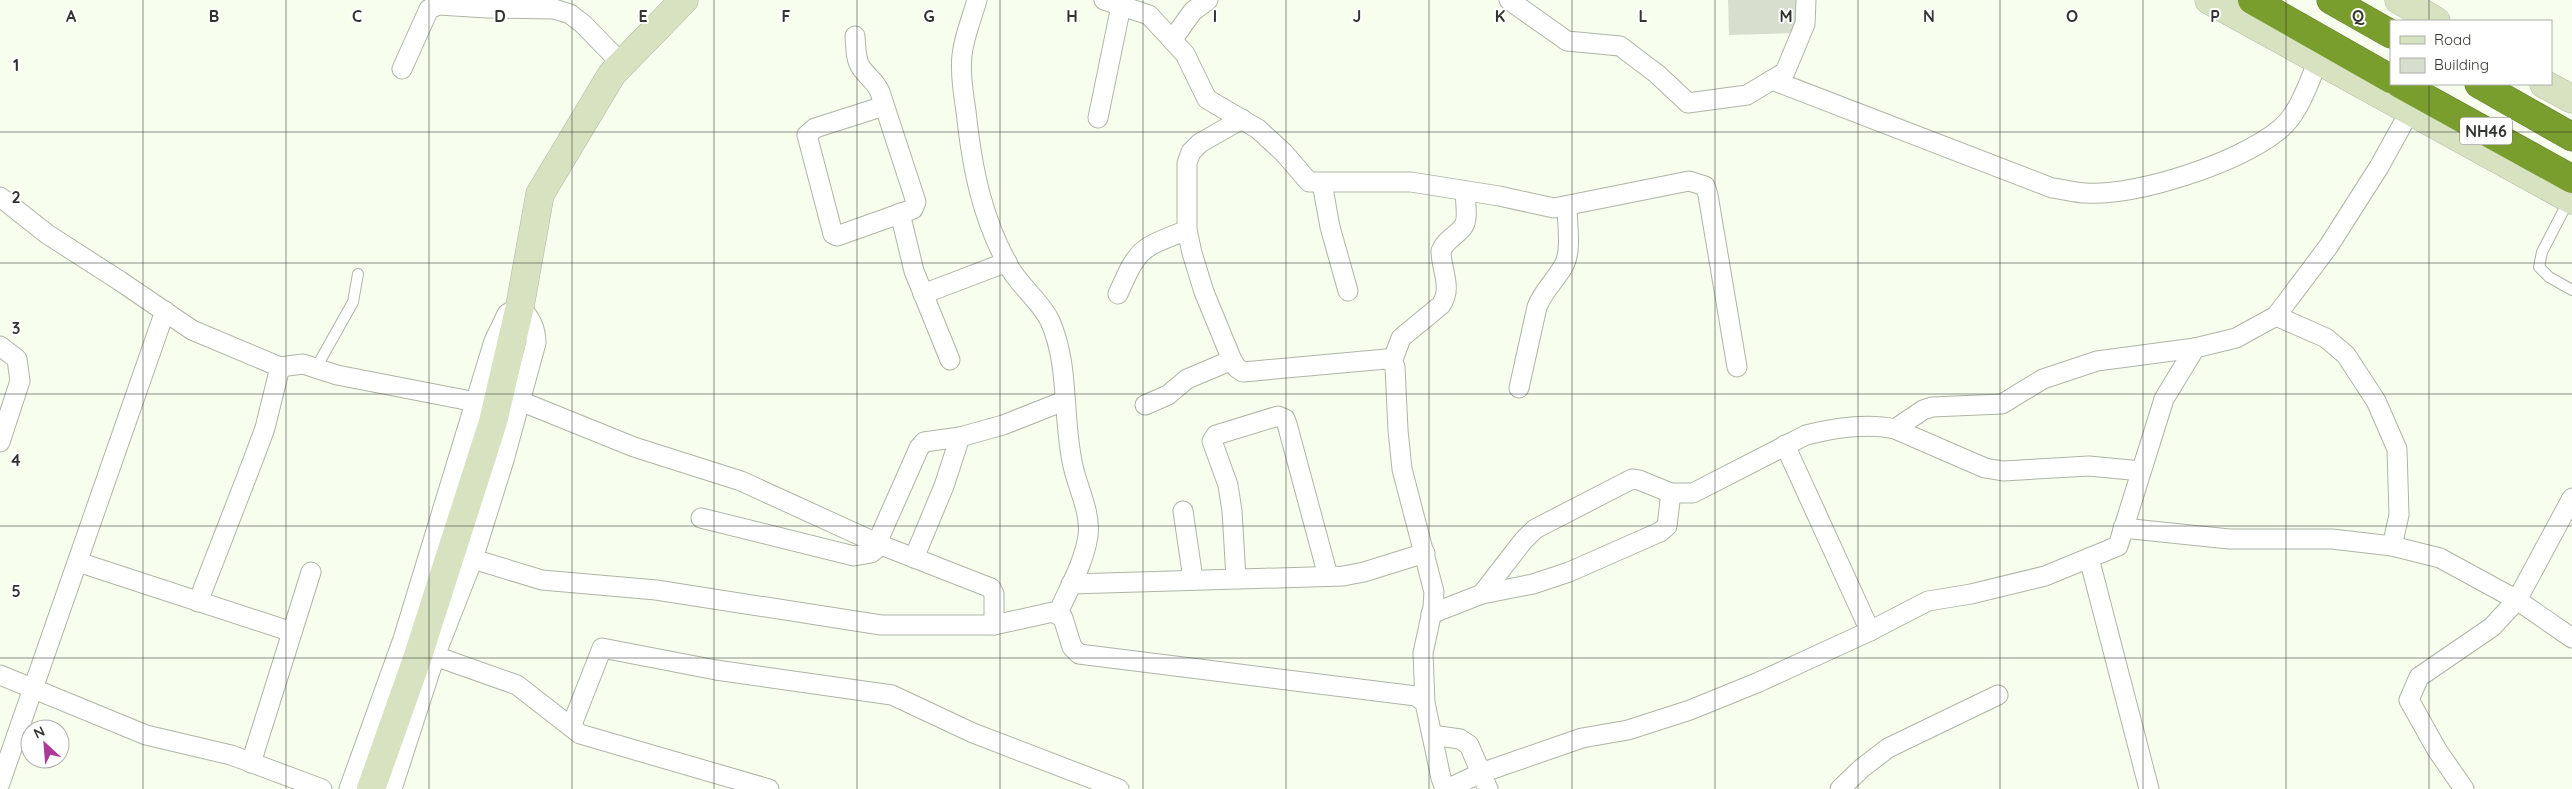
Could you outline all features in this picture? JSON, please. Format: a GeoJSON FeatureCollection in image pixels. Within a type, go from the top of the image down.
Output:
{"type":"FeatureCollection","features":[{"type":"Feature","properties":{"kind":"highway"},"geometry":{"type":"LineString","coordinates":[[2252,0],[2390,78]]}},
{"type":"Feature","properties":{"kind":"highway"},"geometry":{"type":"LineString","coordinates":[[2332,0],[2390,33]]}},
{"type":"Feature","properties":{"kind":"highway","name":"NH46"},"geometry":{"type":"LineString","coordinates":[[2481,85],[2572,137]]}},
{"type":"Feature","properties":{"kind":"highway","name":"NH46"},"geometry":{"type":"LineString","coordinates":[[2410,96],[2571,193]]}},
{"type":"Feature","properties":{"kind":"street"},"geometry":{"type":"LineString","coordinates":[[371,789],[417,659],[493,422],[520,306],[540,194],[612,74],[684,0]]}},
{"type":"Feature","properties":{"kind":"street"},"geometry":{"type":"LineString","coordinates":[[978,0],[962,56],[971,157],[979,195],[991,231],[1007,262],[1049,318],[1060,347],[1064,401],[1073,467],[1086,508],[1088,535],[1081,563],[1058,613]]}},
{"type":"Feature","properties":{"kind":"street"},"geometry":{"type":"LineString","coordinates":[[1172,40],[1193,11],[1208,0]]}},
{"type":"Feature","properties":{"kind":"street"},"geometry":{"type":"LineString","coordinates":[[1509,0],[1567,41],[1620,46],[1657,74],[1688,102],[1747,95],[1785,72],[1805,24],[1806,0]]}},
{"type":"Feature","properties":{"kind":"street"},"geometry":{"type":"LineString","coordinates":[[1895,429],[1922,410],[1932,407],[2002,404],[2042,379],[2097,361],[2195,348],[2236,338],[2276,316],[2328,247],[2379,168],[2410,96],[2318,61],[2209,0]]}},
{"type":"Feature","properties":{"kind":"street"},"geometry":{"type":"LineString","coordinates":[[2398,0],[2434,20]]}},
{"type":"Feature","properties":{"kind":"street"},"geometry":{"type":"LineString","coordinates":[[402,69],[426,3],[554,9],[570,14],[583,24],[622,64]]}},
{"type":"Feature","properties":{"kind":"street"},"geometry":{"type":"LineString","coordinates":[[1098,118],[1113,3],[1149,15],[1185,54],[1207,99],[1258,128],[1284,153],[1309,182],[1411,182],[1554,208],[1567,207],[1689,181],[1704,186],[1708,195],[1737,367]]}},
{"type":"Feature","properties":{"kind":"street"},"geometry":{"type":"LineString","coordinates":[[855,36],[858,61],[861,68],[876,84],[884,106],[916,202],[913,209],[837,236],[833,234],[808,140],[810,130],[884,106]]}},
{"type":"Feature","properties":{"kind":"street"},"geometry":{"type":"LineString","coordinates":[[1772,80],[2052,188],[2086,193],[2138,189],[2245,152],[2280,130],[2297,107],[2318,61]]}},
{"type":"Feature","properties":{"kind":"street"},"geometry":{"type":"LineString","coordinates":[[2546,85],[2572,99]]}},
{"type":"Feature","properties":{"kind":"street"},"geometry":{"type":"LineString","coordinates":[[1242,120],[1200,143],[1191,152],[1187,163],[1187,230],[1204,292],[1232,360],[1237,368],[1243,372],[1386,359],[1392,362],[1395,367],[1402,469],[1434,592],[1423,653],[1425,703],[1444,788],[1484,781],[1582,738],[1628,730],[1690,710],[1759,682],[1870,632],[1928,602],[1971,594],[2045,576],[2118,546],[2164,399],[2195,348]]}},
{"type":"Feature","properties":{"kind":"street"},"geometry":{"type":"LineString","coordinates":[[1322,183],[1330,227],[1348,291]]}},
{"type":"Feature","properties":{"kind":"street"},"geometry":{"type":"LineString","coordinates":[[1392,362],[1401,338],[1441,305],[1445,299],[1448,291],[1441,251],[1444,245],[1466,222],[1465,191]]}},
{"type":"Feature","properties":{"kind":"street"},"geometry":{"type":"LineString","coordinates":[[0,197],[47,234],[192,330],[280,366],[303,364],[337,375],[476,402]]}},
{"type":"Feature","properties":{"kind":"street"},"geometry":{"type":"LineString","coordinates":[[1519,388],[1541,296],[1564,265],[1567,256],[1567,207]]}},
{"type":"Feature","properties":{"kind":"street"},"geometry":{"type":"LineString","coordinates":[[900,213],[912,264],[950,360]]}},
{"type":"Feature","properties":{"kind":"street"},"geometry":{"type":"LineString","coordinates":[[1118,294],[1132,262],[1138,254],[1147,246],[1187,230]]}},
{"type":"Feature","properties":{"kind":"street"},"geometry":{"type":"LineString","coordinates":[[923,294],[1007,262]]}},
{"type":"Feature","properties":{"kind":"street"},"geometry":{"type":"LineString","coordinates":[[392,789],[436,656],[473,559],[536,342],[536,330],[529,316],[520,306]]}},
{"type":"Feature","properties":{"kind":"street"},"geometry":{"type":"LineString","coordinates":[[349,789],[403,639],[500,324],[507,314],[520,306]]}},
{"type":"Feature","properties":{"kind":"street"},"geometry":{"type":"LineString","coordinates":[[0,783],[165,311]]}},
{"type":"Feature","properties":{"kind":"street"},"geometry":{"type":"LineString","coordinates":[[2276,316],[2326,338],[2346,355],[2376,401],[2397,449],[2399,515],[2392,546]]}},
{"type":"Feature","properties":{"kind":"street"},"geometry":{"type":"LineString","coordinates":[[0,346],[17,359],[20,380],[0,442]]}},
{"type":"Feature","properties":{"kind":"street"},"geometry":{"type":"LineString","coordinates":[[1145,405],[1168,395],[1187,379],[1232,360]]}},
{"type":"Feature","properties":{"kind":"street"},"geometry":{"type":"LineString","coordinates":[[198,602],[265,428],[280,366]]}},
{"type":"Feature","properties":{"kind":"street"},"geometry":{"type":"LineString","coordinates":[[520,401],[634,447],[741,481],[879,544],[991,588],[994,594],[994,625]]}},
{"type":"Feature","properties":{"kind":"street"},"geometry":{"type":"LineString","coordinates":[[701,518],[854,556],[871,553],[879,544],[919,448],[924,442],[960,437],[1003,425],[1064,401]]}},
{"type":"Feature","properties":{"kind":"street"},"geometry":{"type":"LineString","coordinates":[[1236,578],[1229,494],[1212,441],[1216,435],[1278,416],[1285,419],[1288,424],[1328,576]]}},
{"type":"Feature","properties":{"kind":"street"},"geometry":{"type":"LineString","coordinates":[[1482,594],[1535,528],[1632,479],[1670,493],[1693,493],[1785,445],[1806,435],[1822,431],[1880,426],[1895,429],[1985,468],[1994,470],[2089,466],[2142,471]]}},
{"type":"Feature","properties":{"kind":"street"},"geometry":{"type":"LineString","coordinates":[[914,558],[944,486],[960,437]]}},
{"type":"Feature","properties":{"kind":"street"},"geometry":{"type":"LineString","coordinates":[[1785,445],[1870,632]]}},
{"type":"Feature","properties":{"kind":"street"},"geometry":{"type":"LineString","coordinates":[[1431,614],[1482,594],[1533,584],[1569,572],[1660,532],[1667,526],[1670,493]]}},
{"type":"Feature","properties":{"kind":"street"},"geometry":{"type":"LineString","coordinates":[[2464,789],[2437,750],[2409,700],[2419,677],[2492,627],[2517,600],[2572,498]]}},
{"type":"Feature","properties":{"kind":"street"},"geometry":{"type":"LineString","coordinates":[[1183,511],[1192,580]]}},
{"type":"Feature","properties":{"kind":"street"},"geometry":{"type":"LineString","coordinates":[[2123,528],[2229,539],[2332,539],[2392,546],[2440,558],[2517,600],[2572,638]]}},
{"type":"Feature","properties":{"kind":"street"},"geometry":{"type":"LineString","coordinates":[[1071,584],[1328,576],[1364,572],[1425,553]]}},
{"type":"Feature","properties":{"kind":"street"},"geometry":{"type":"LineString","coordinates":[[2089,558],[2149,789]]}},
{"type":"Feature","properties":{"kind":"street"},"geometry":{"type":"LineString","coordinates":[[473,559],[542,580],[656,590],[881,625],[994,625],[1053,612],[1058,613],[1063,618],[1072,648],[1078,654],[1416,696],[1425,703]]}},
{"type":"Feature","properties":{"kind":"street"},"geometry":{"type":"LineString","coordinates":[[78,562],[292,632]]}},
{"type":"Feature","properties":{"kind":"street"},"geometry":{"type":"LineString","coordinates":[[252,763],[311,572]]}},
{"type":"Feature","properties":{"kind":"street"},"geometry":{"type":"LineString","coordinates":[[571,727],[602,648],[716,670],[892,695],[973,733],[1118,789]]}},
{"type":"Feature","properties":{"kind":"street"},"geometry":{"type":"LineString","coordinates":[[436,656],[517,685],[580,734],[769,789]]}},
{"type":"Feature","properties":{"kind":"street"},"geometry":{"type":"LineString","coordinates":[[0,675],[146,734],[231,755],[322,789]]}},
{"type":"Feature","properties":{"kind":"street"},"geometry":{"type":"LineString","coordinates":[[1840,789],[1862,768],[1888,748],[1998,695]]}},
{"type":"Feature","properties":{"kind":"street"},"geometry":{"type":"LineString","coordinates":[[1432,735],[1460,739],[1469,745],[1484,781]]}},
{"type":"Feature","properties":{"kind":"lane"},"geometry":{"type":"LineString","coordinates":[[2571,193],[2542,252],[2539,267],[2549,278],[2572,290]]}},
{"type":"Feature","properties":{"kind":"lane"},"geometry":{"type":"LineString","coordinates":[[316,368],[353,302],[358,274]]}},
{"type":"Feature","properties":{"kind":"building"},"geometry":{"type":"Polygon","coordinates":[[[1728,0],[1797,0],[1798,33],[1729,35],[1728,0]]]}}]}
